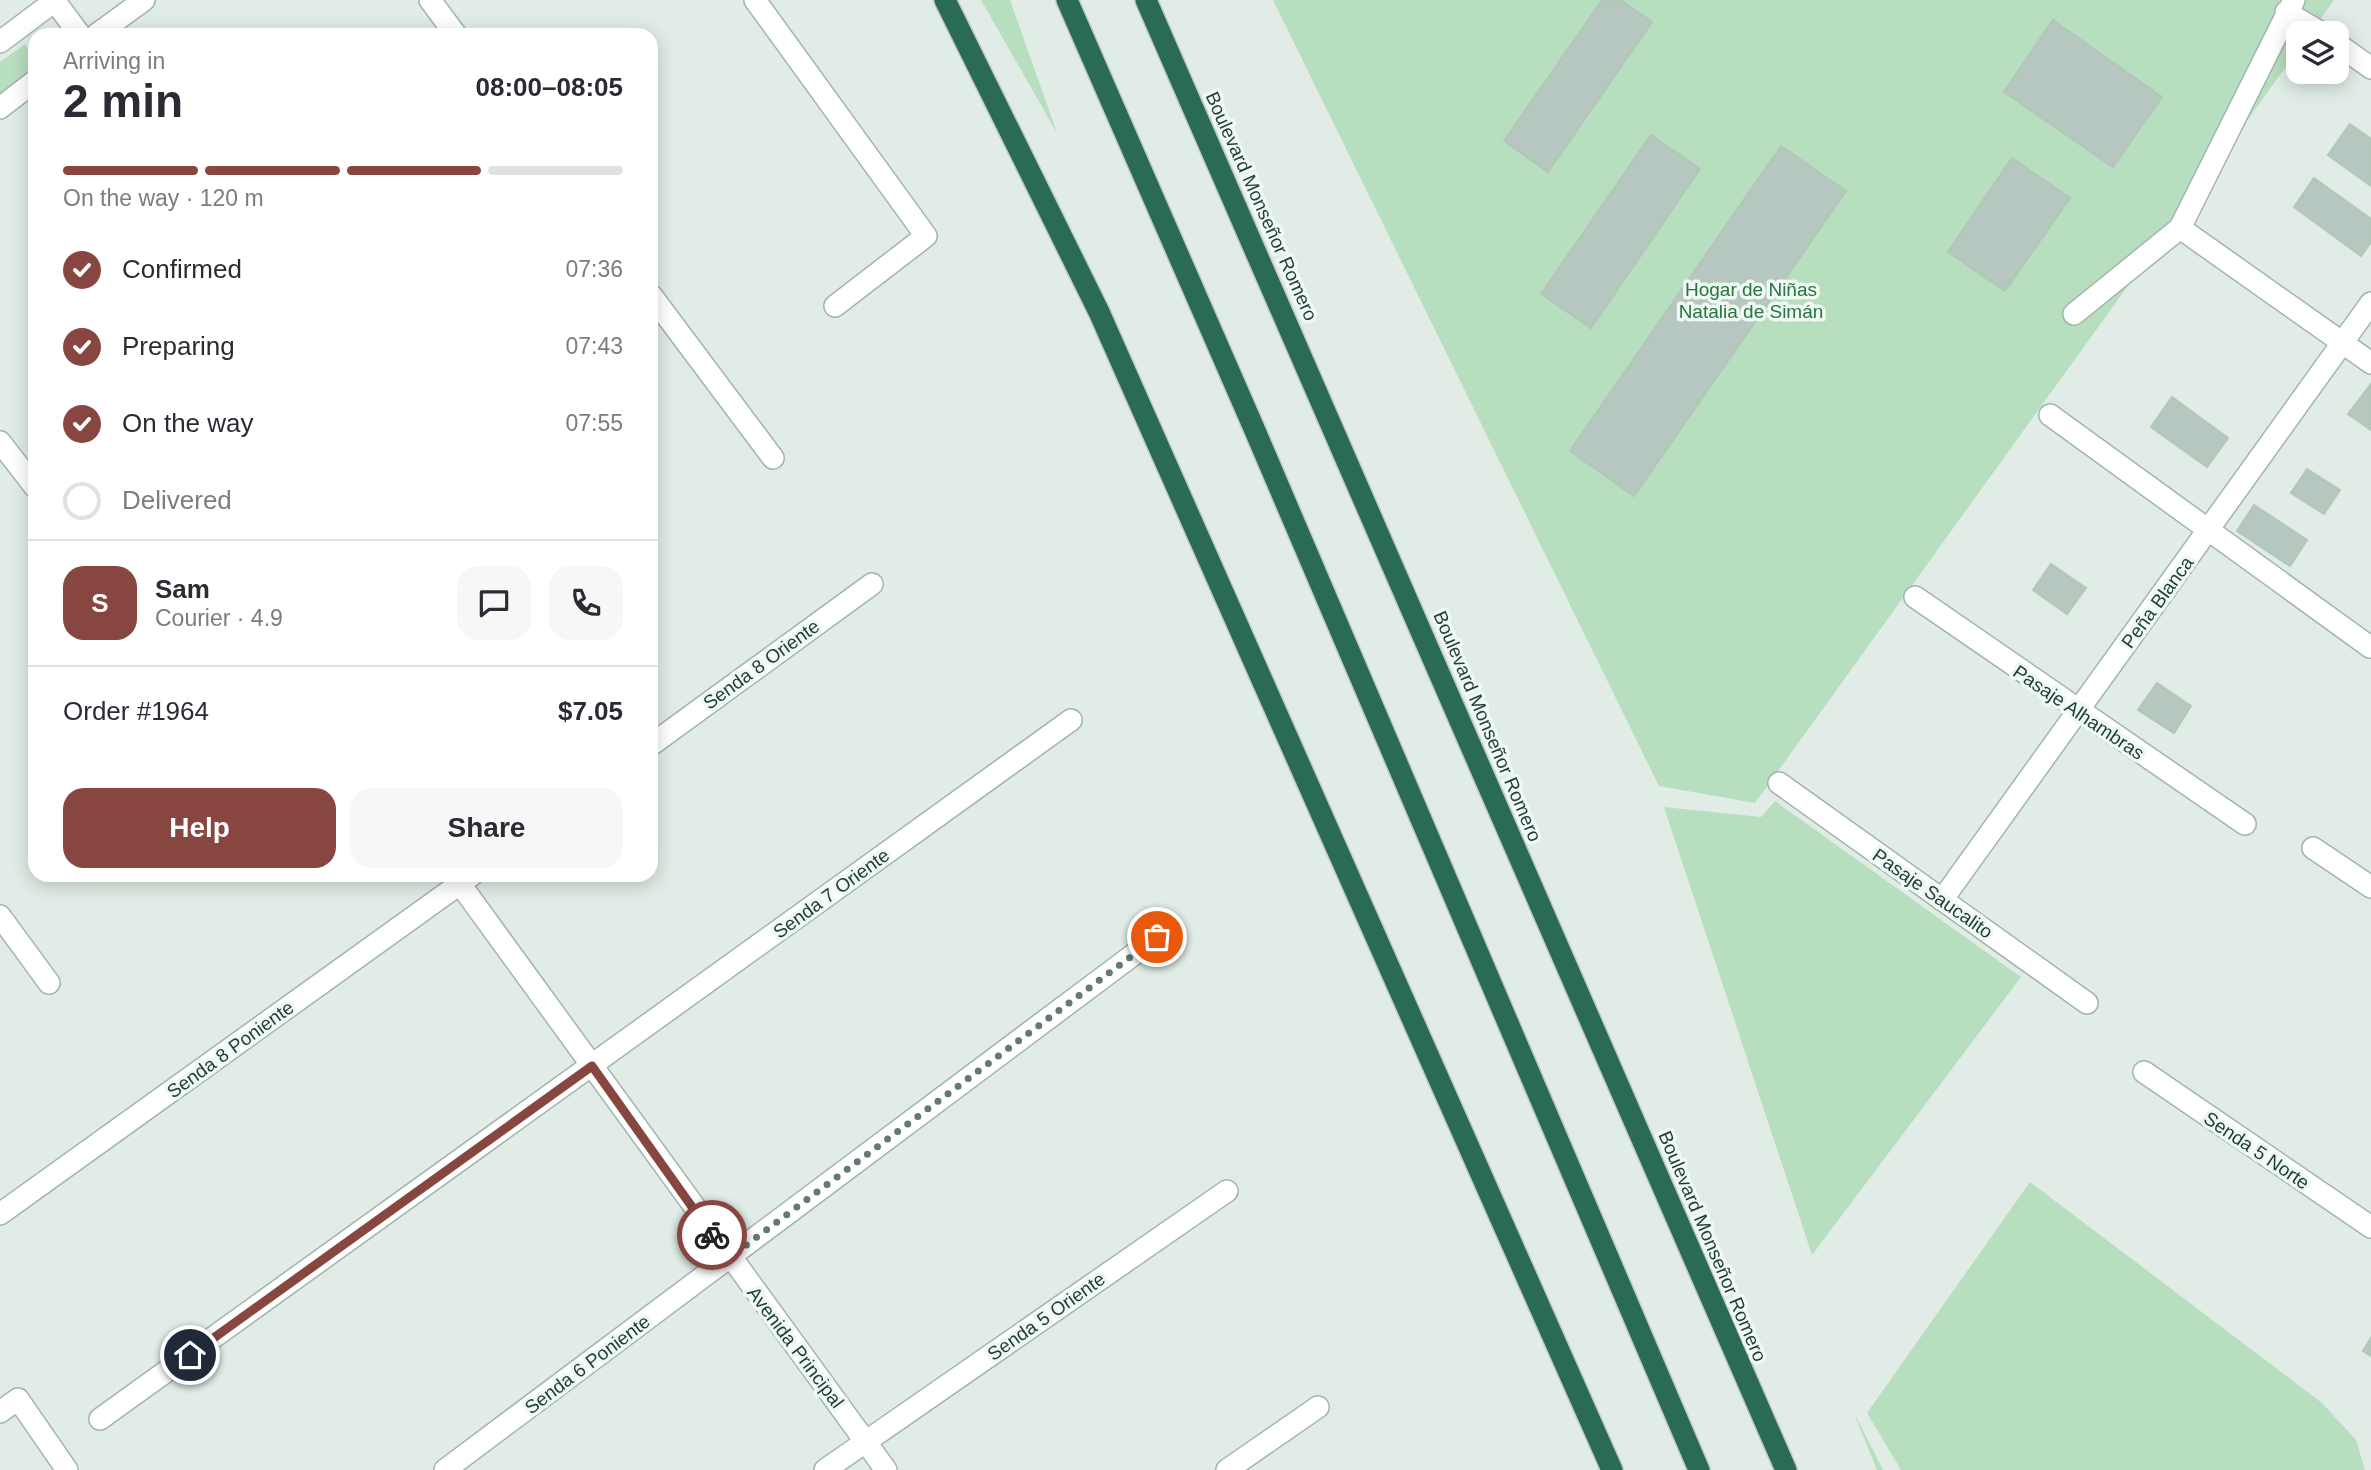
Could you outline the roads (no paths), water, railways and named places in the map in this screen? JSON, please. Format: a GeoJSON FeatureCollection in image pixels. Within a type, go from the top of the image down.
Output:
{"type":"FeatureCollection","features":[{"type":"Feature","properties":{"kind":"highway"},"geometry":{"type":"LineString","coordinates":[[945,0],[1099,312],[1612,1470]]}},
{"type":"Feature","properties":{"kind":"highway"},"geometry":{"type":"LineString","coordinates":[[1067,0],[1253,426],[1699,1470]]}},
{"type":"Feature","properties":{"kind":"highway","name":"Boulevard Monseñor Romero"},"geometry":{"type":"LineString","coordinates":[[1146,0],[1786,1470]]}},
{"type":"Feature","properties":{"kind":"street"},"geometry":{"type":"LineString","coordinates":[[0,42],[55,0],[75,28]]}},
{"type":"Feature","properties":{"kind":"street"},"geometry":{"type":"LineString","coordinates":[[106,28],[144,0]]}},
{"type":"Feature","properties":{"kind":"street"},"geometry":{"type":"LineString","coordinates":[[430,0],[451,28]]}},
{"type":"Feature","properties":{"kind":"street"},"geometry":{"type":"LineString","coordinates":[[755,0],[926,236],[835,306]]}},
{"type":"Feature","properties":{"kind":"street"},"geometry":{"type":"LineString","coordinates":[[2074,314],[2180,228],[2290,6],[2308,21]]}},
{"type":"Feature","properties":{"kind":"street"},"geometry":{"type":"LineString","coordinates":[[2349,52],[2371,68]]}},
{"type":"Feature","properties":{"kind":"street"},"geometry":{"type":"LineString","coordinates":[[0,108],[28,87]]}},
{"type":"Feature","properties":{"kind":"street"},"geometry":{"type":"LineString","coordinates":[[2180,228],[2371,363]]}},
{"type":"Feature","properties":{"kind":"street","name":"Peña Blanca"},"geometry":{"type":"LineString","coordinates":[[1942,900],[2371,303]]}},
{"type":"Feature","properties":{"kind":"street"},"geometry":{"type":"LineString","coordinates":[[658,304],[773,458]]}},
{"type":"Feature","properties":{"kind":"street"},"geometry":{"type":"LineString","coordinates":[[2050,415],[2370,647]]}},
{"type":"Feature","properties":{"kind":"street"},"geometry":{"type":"LineString","coordinates":[[0,442],[28,478]]}},
{"type":"Feature","properties":{"kind":"street","name":"Senda 8 Oriente"},"geometry":{"type":"LineString","coordinates":[[658,740],[872,584]]}},
{"type":"Feature","properties":{"kind":"street","name":"Pasaje Alhambras"},"geometry":{"type":"LineString","coordinates":[[1914,597],[2245,824]]}},
{"type":"Feature","properties":{"kind":"street","name":"Senda 7 Oriente"},"geometry":{"type":"LineString","coordinates":[[100,1419],[1071,720]]}},
{"type":"Feature","properties":{"kind":"street","name":"Pasaje Saucalito"},"geometry":{"type":"LineString","coordinates":[[1779,783],[2087,1003]]}},
{"type":"Feature","properties":{"kind":"street"},"geometry":{"type":"LineString","coordinates":[[2313,848],[2371,887]]}},
{"type":"Feature","properties":{"kind":"street","name":"Senda 8 Poniente"},"geometry":{"type":"LineString","coordinates":[[0,1214],[462,882]]}},
{"type":"Feature","properties":{"kind":"street","name":"Avenida Principal"},"geometry":{"type":"LineString","coordinates":[[468,882],[592,1066],[729,1258],[886,1470]]}},
{"type":"Feature","properties":{"kind":"street"},"geometry":{"type":"LineString","coordinates":[[0,916],[49,983]]}},
{"type":"Feature","properties":{"kind":"street","name":"Senda 6 Poniente"},"geometry":{"type":"LineString","coordinates":[[445,1470],[1157,937]]}},
{"type":"Feature","properties":{"kind":"street","name":"Senda 5 Norte"},"geometry":{"type":"LineString","coordinates":[[2144,1072],[2371,1227]]}},
{"type":"Feature","properties":{"kind":"street","name":"Senda 5 Oriente"},"geometry":{"type":"LineString","coordinates":[[825,1470],[1227,1191]]}},
{"type":"Feature","properties":{"kind":"street"},"geometry":{"type":"LineString","coordinates":[[0,1412],[18,1399],[67,1470]]}},
{"type":"Feature","properties":{"kind":"street"},"geometry":{"type":"LineString","coordinates":[[1227,1470],[1318,1407]]}},
{"type":"Feature","properties":{"kind":"park label","name":"Hogar de Niñas Natalia de Simán"},"geometry":{"type":"Point","coordinates":[1751,300]}}]}
